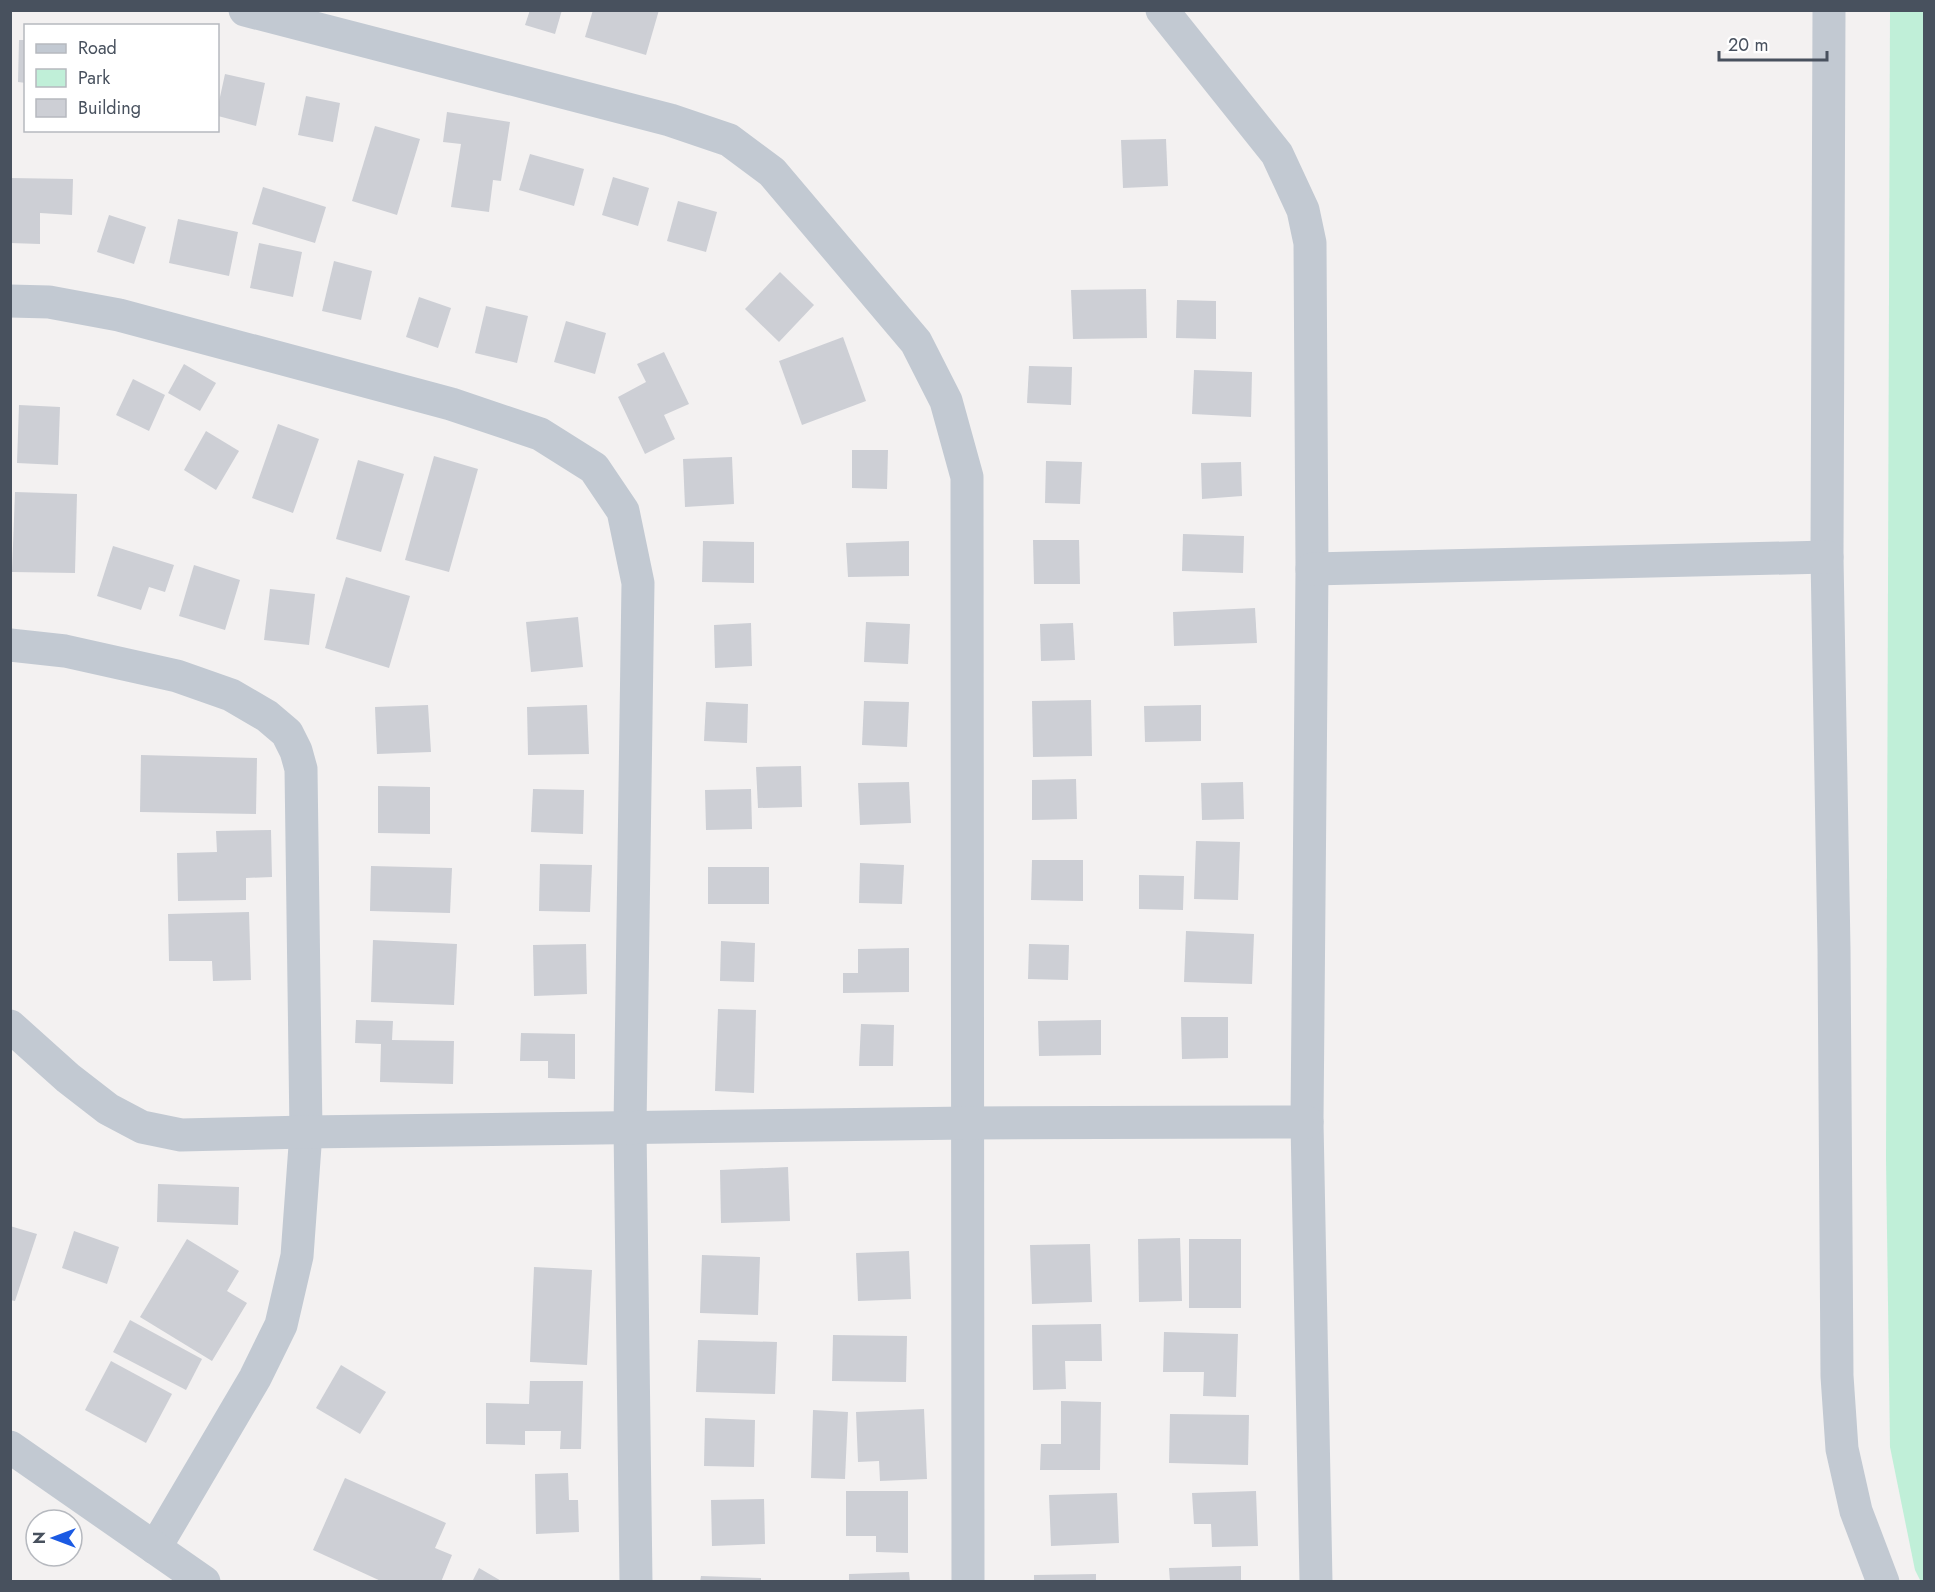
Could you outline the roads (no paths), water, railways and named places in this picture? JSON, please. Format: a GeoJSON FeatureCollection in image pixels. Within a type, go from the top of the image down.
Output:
{"type":"FeatureCollection","features":[{"type":"Feature","properties":{"kind":"street"},"geometry":{"type":"LineString","coordinates":[[245,10],[670,120],[729,140],[772,172],[916,342],[946,400],[967,477],[968,1581]]}},
{"type":"Feature","properties":{"kind":"street"},"geometry":{"type":"LineString","coordinates":[[1162,10],[1277,154],[1303,210],[1310,243],[1312,569],[1307,1122],[1316,1581]]}},
{"type":"Feature","properties":{"kind":"street"},"geometry":{"type":"LineString","coordinates":[[1830,10],[1827,557],[1834,949],[1837,1376],[1842,1449],[1856,1511],[1883,1581]]}},
{"type":"Feature","properties":{"kind":"street"},"geometry":{"type":"LineString","coordinates":[[10,301],[49,302],[119,315],[451,404],[540,434],[594,468],[622,511],[638,583],[630,1127],[636,1581]]}},
{"type":"Feature","properties":{"kind":"street"},"geometry":{"type":"LineString","coordinates":[[1312,569],[1827,557]]}},
{"type":"Feature","properties":{"kind":"street"},"geometry":{"type":"LineString","coordinates":[[10,645],[65,651],[177,676],[231,695],[267,716],[287,733],[296,751],[301,769],[306,1132],[297,1256],[281,1325],[255,1378],[154,1548]]}},
{"type":"Feature","properties":{"kind":"street"},"geometry":{"type":"LineString","coordinates":[[10,1026],[68,1078],[108,1109],[142,1127],[181,1135],[968,1123],[1307,1122]]}},
{"type":"Feature","properties":{"kind":"street"},"geometry":{"type":"LineString","coordinates":[[10,1447],[204,1581]]}}]}
